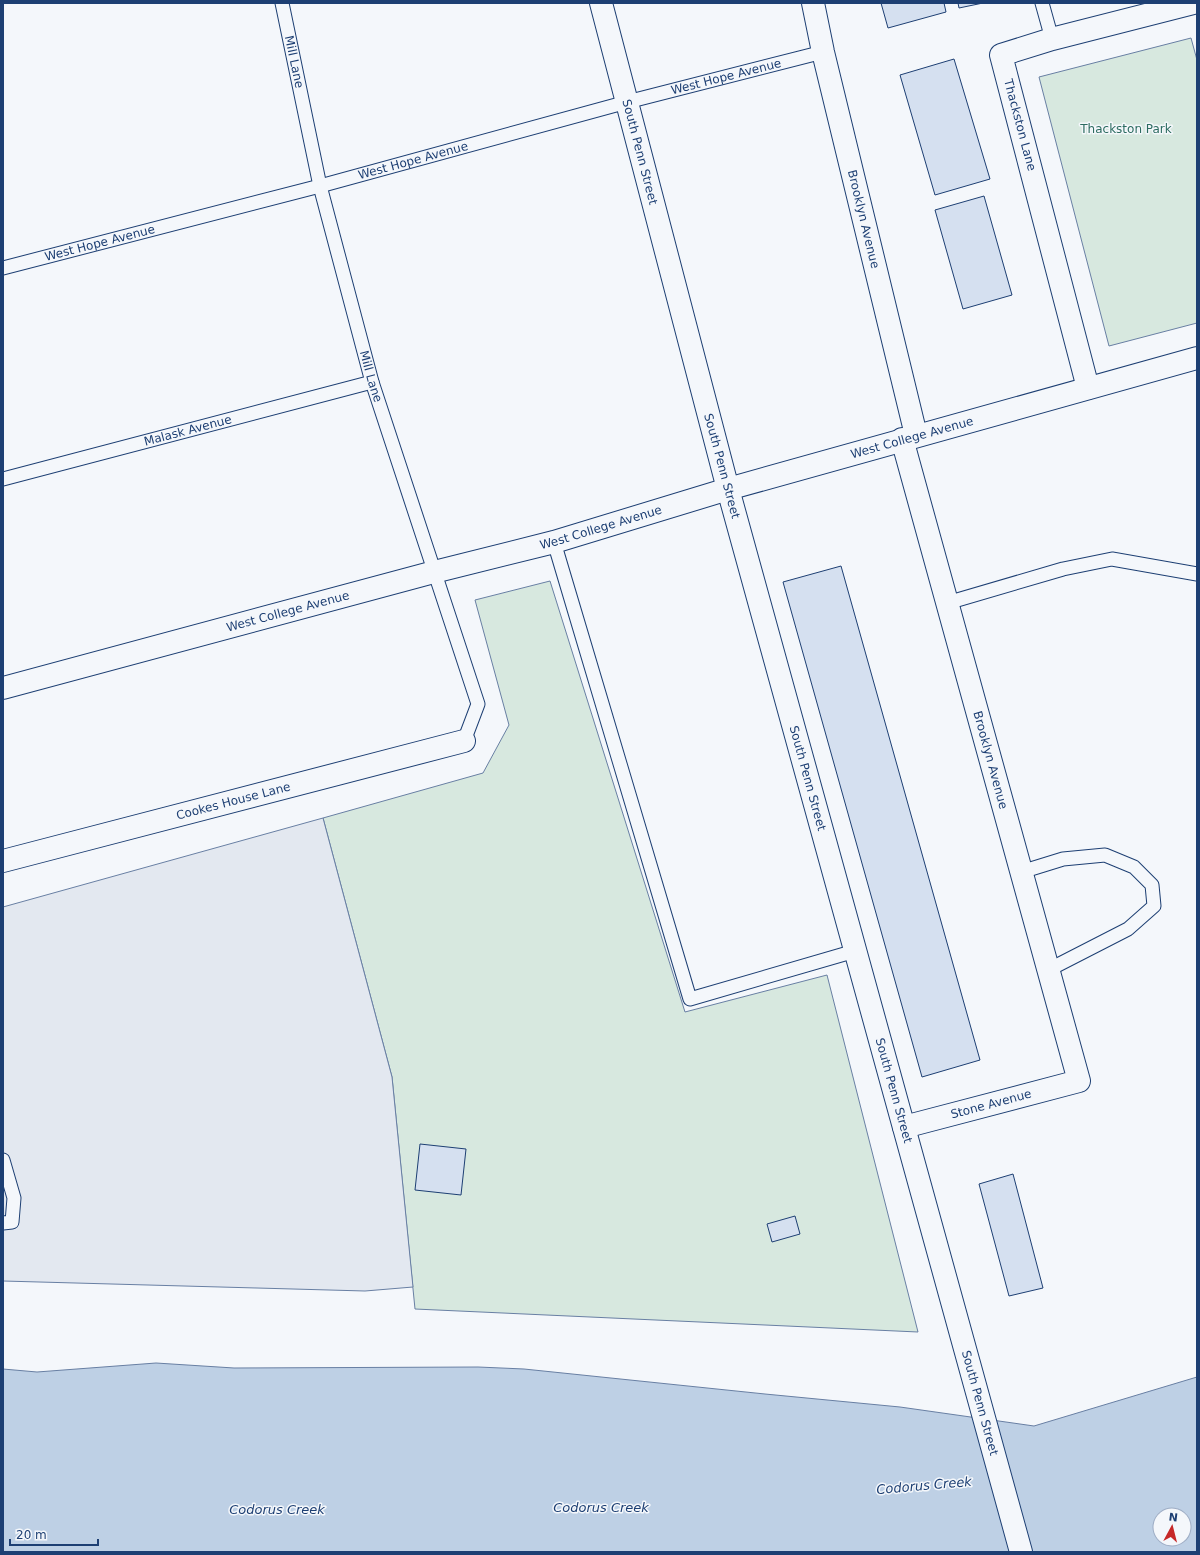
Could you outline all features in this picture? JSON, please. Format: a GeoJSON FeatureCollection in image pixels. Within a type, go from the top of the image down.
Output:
{"type":"FeatureCollection","features":[{"type":"Feature","properties":{"kind":"street","name":"South Penn Street"},"geometry":{"type":"LineString","coordinates":[[601,3],[728,489],[1021,1552]]}},
{"type":"Feature","properties":{"kind":"street","name":"Brooklyn Avenue"},"geometry":{"type":"LineString","coordinates":[[813,3],[947,603],[1079,1081]]}},
{"type":"Feature","properties":{"kind":"street","name":"Thackston Lane"},"geometry":{"type":"LineString","coordinates":[[1088,388],[1001,55],[1052,39],[1193,3]]}},
{"type":"Feature","properties":{"kind":"street","name":"West College Avenue"},"geometry":{"type":"LineString","coordinates":[[3,688],[434,572],[554,542],[728,489],[909,437],[1197,358]]}},
{"type":"Feature","properties":{"kind":"street","name":"Cookes House Lane"},"geometry":{"type":"LineString","coordinates":[[3,861],[464,741]]}},
{"type":"Feature","properties":{"kind":"street","name":"Stone Avenue"},"geometry":{"type":"LineString","coordinates":[[904,1127],[1079,1081]]}},
{"type":"Feature","properties":{"kind":"lane","name":"Mill Lane"},"geometry":{"type":"LineString","coordinates":[[282,3],[320,186],[372,382],[478,704],[464,741]]}},
{"type":"Feature","properties":{"kind":"lane"},"geometry":{"type":"LineString","coordinates":[[1042,3],[1052,39]]}},
{"type":"Feature","properties":{"kind":"lane","name":"West Hope Avenue"},"geometry":{"type":"LineString","coordinates":[[3,268],[320,186],[627,102],[823,52]]}},
{"type":"Feature","properties":{"kind":"lane","name":"Malask Avenue"},"geometry":{"type":"LineString","coordinates":[[3,479],[372,382]]}},
{"type":"Feature","properties":{"kind":"lane"},"geometry":{"type":"LineString","coordinates":[[554,542],[690,999],[855,951]]}},
{"type":"Feature","properties":{"kind":"lane"},"geometry":{"type":"LineString","coordinates":[[947,603],[1063,569],[1112,559],[1197,574]]}},
{"type":"Feature","properties":{"kind":"lane"},"geometry":{"type":"LineString","coordinates":[[1021,872],[1063,859],[1105,855],[1134,867],[1152,885],[1154,906],[1128,929],[1048,970]]}},
{"type":"Feature","properties":{"kind":"lane"},"geometry":{"type":"LineString","coordinates":[[3,1160],[14,1198],[12,1222],[3,1223]]}},
{"type":"Feature","properties":{"kind":"green space","name":"Thackston Park"},"geometry":{"type":"Polygon","coordinates":[[[1191,38],[1197,60],[1197,323],[1109,346],[1039,77],[1191,38]]]}},
{"type":"Feature","properties":{"kind":"green space"},"geometry":{"type":"Polygon","coordinates":[[[550,581],[685,1012],[827,975],[918,1332],[415,1309],[392,1077],[323,818],[483,773],[509,725],[475,600],[550,581]]]}},
{"type":"Feature","properties":{"kind":"shaded area"},"geometry":{"type":"Polygon","coordinates":[[[323,818],[392,1077],[413,1287],[365,1291],[3,1281],[3,907],[323,818]]]}},
{"type":"Feature","properties":{"kind":"water","name":"Codorus Creek"},"geometry":{"type":"Polygon","coordinates":[[[156,1363],[234,1368],[478,1367],[524,1369],[900,1407],[1034,1426],[1197,1377],[1197,1552],[3,1552],[3,1369],[37,1372],[156,1363]]]}},
{"type":"Feature","properties":{"kind":"building"},"geometry":{"type":"Polygon","coordinates":[[[881,3],[944,3],[946,12],[888,28],[881,3]]]}},
{"type":"Feature","properties":{"kind":"building"},"geometry":{"type":"Polygon","coordinates":[[[958,3],[983,3],[959,8],[958,3]]]}},
{"type":"Feature","properties":{"kind":"building"},"geometry":{"type":"Polygon","coordinates":[[[954,59],[990,179],[935,195],[900,75],[954,59]]]}},
{"type":"Feature","properties":{"kind":"building"},"geometry":{"type":"Polygon","coordinates":[[[984,196],[1012,295],[963,309],[935,210],[984,196]]]}},
{"type":"Feature","properties":{"kind":"building"},"geometry":{"type":"Polygon","coordinates":[[[841,566],[980,1060],[922,1077],[783,582],[841,566]]]}},
{"type":"Feature","properties":{"kind":"building"},"geometry":{"type":"Polygon","coordinates":[[[420,1144],[466,1149],[461,1195],[415,1190],[420,1144]]]}},
{"type":"Feature","properties":{"kind":"building"},"geometry":{"type":"Polygon","coordinates":[[[1013,1174],[1043,1288],[1009,1296],[979,1184],[1013,1174]]]}},
{"type":"Feature","properties":{"kind":"building"},"geometry":{"type":"Polygon","coordinates":[[[795,1216],[800,1234],[772,1242],[767,1224],[795,1216]]]}}]}
